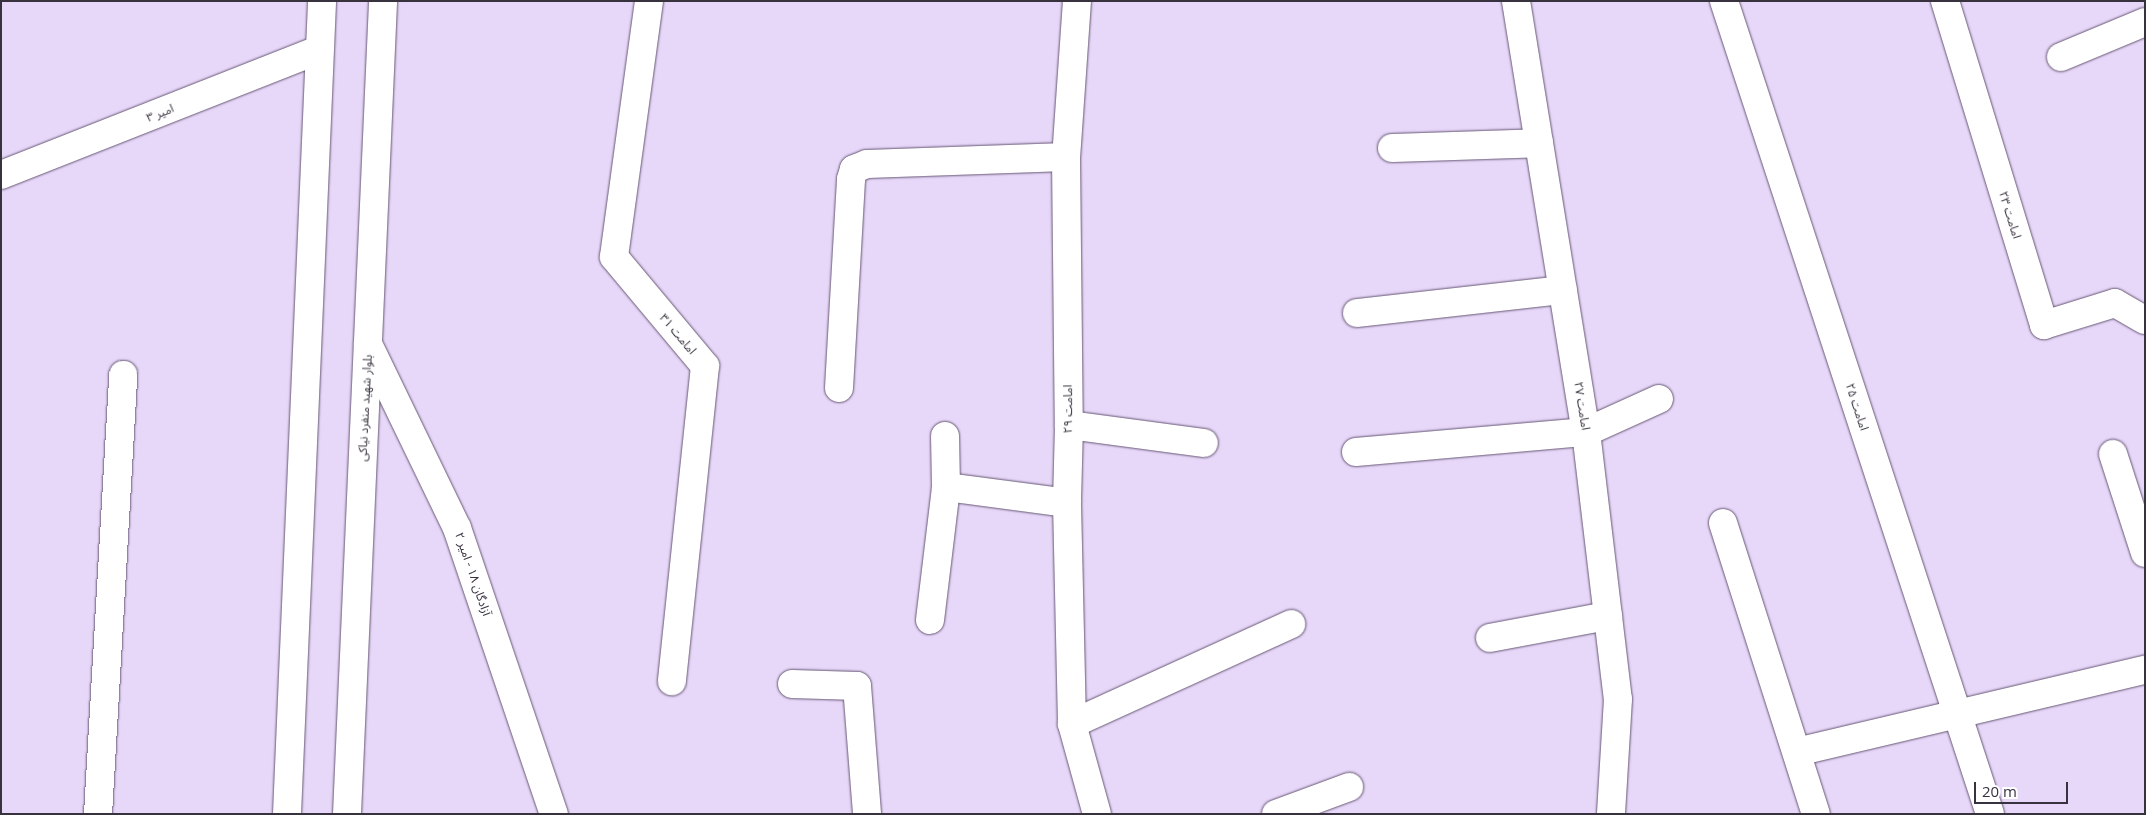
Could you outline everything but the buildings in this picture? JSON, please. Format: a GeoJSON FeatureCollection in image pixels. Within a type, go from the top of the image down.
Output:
{"type":"FeatureCollection","features":[{"type":"Feature","properties":{"kind":"street"},"geometry":{"type":"LineString","coordinates":[[286,814],[322,1]]}},
{"type":"Feature","properties":{"kind":"street","name":"بلوار شهید منفرد نیاکی"},"geometry":{"type":"LineString","coordinates":[[347,814],[383,1]]}},
{"type":"Feature","properties":{"kind":"street","name":"امامت ۳۱"},"geometry":{"type":"LineString","coordinates":[[648,1],[614,257],[705,366],[672,681]]}},
{"type":"Feature","properties":{"kind":"street","name":"امامت ۲۹"},"geometry":{"type":"LineString","coordinates":[[1077,1],[1066,157],[1067,503],[1072,724],[1097,814]]}},
{"type":"Feature","properties":{"kind":"street","name":"امامت ۲۷"},"geometry":{"type":"LineString","coordinates":[[1516,1],[1586,432],[1618,700],[1611,814]]}},
{"type":"Feature","properties":{"kind":"street","name":"امامت ۲۵"},"geometry":{"type":"LineString","coordinates":[[1724,1],[1990,814]]}},
{"type":"Feature","properties":{"kind":"street","name":"امامت ۲۳"},"geometry":{"type":"LineString","coordinates":[[1945,1],[2044,325],[2115,303],[2145,320]]}},
{"type":"Feature","properties":{"kind":"street"},"geometry":{"type":"LineString","coordinates":[[2061,57],[2145,22]]}},
{"type":"Feature","properties":{"kind":"street","name":"امیر ۳"},"geometry":{"type":"LineString","coordinates":[[1,175],[319,50]]}},
{"type":"Feature","properties":{"kind":"street"},"geometry":{"type":"LineString","coordinates":[[1392,148],[1539,143]]}},
{"type":"Feature","properties":{"kind":"street"},"geometry":{"type":"LineString","coordinates":[[839,388],[851,178],[854,169],[867,164],[1066,157]]}},
{"type":"Feature","properties":{"kind":"street"},"geometry":{"type":"LineString","coordinates":[[1358,313],[1563,290]]}},
{"type":"Feature","properties":{"kind":"street","name":"آزادگان ۱۸ - امیر ۲"},"geometry":{"type":"LineString","coordinates":[[368,344],[457,528],[554,814]]}},
{"type":"Feature","properties":{"kind":"street"},"geometry":{"type":"LineString","coordinates":[[98,814],[123,374]]}},
{"type":"Feature","properties":{"kind":"street"},"geometry":{"type":"LineString","coordinates":[[1356,452],[1586,432],[1659,399]]}},
{"type":"Feature","properties":{"kind":"street"},"geometry":{"type":"LineString","coordinates":[[1068,425],[1204,444]]}},
{"type":"Feature","properties":{"kind":"street"},"geometry":{"type":"LineString","coordinates":[[930,620],[946,486],[945,436]]}},
{"type":"Feature","properties":{"kind":"street"},"geometry":{"type":"LineString","coordinates":[[2113,454],[2145,553]]}},
{"type":"Feature","properties":{"kind":"street"},"geometry":{"type":"LineString","coordinates":[[946,486],[1067,503]]}},
{"type":"Feature","properties":{"kind":"street"},"geometry":{"type":"LineString","coordinates":[[1723,523],[1816,814]]}},
{"type":"Feature","properties":{"kind":"street"},"geometry":{"type":"LineString","coordinates":[[1490,638],[1608,616]]}},
{"type":"Feature","properties":{"kind":"street"},"geometry":{"type":"LineString","coordinates":[[1072,724],[1290,624]]}},
{"type":"Feature","properties":{"kind":"street"},"geometry":{"type":"LineString","coordinates":[[1797,752],[2145,670]]}},
{"type":"Feature","properties":{"kind":"street"},"geometry":{"type":"LineString","coordinates":[[792,684],[857,686],[867,814]]}},
{"type":"Feature","properties":{"kind":"street"},"geometry":{"type":"LineString","coordinates":[[1276,814],[1349,787]]}}]}
